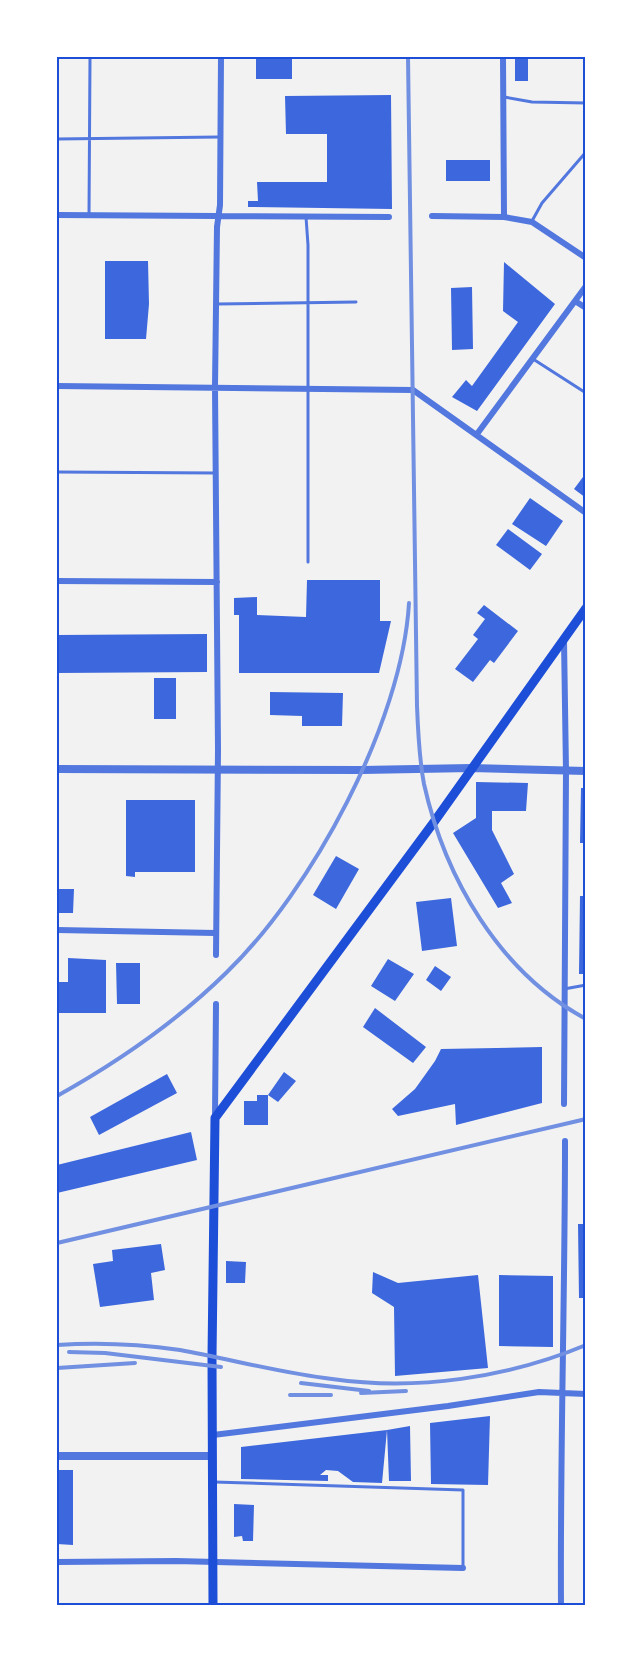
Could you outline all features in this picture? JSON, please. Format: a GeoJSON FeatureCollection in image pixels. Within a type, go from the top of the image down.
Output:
{"type":"FeatureCollection","features":[{"type":"Feature","properties":{"kind":"main road"},"geometry":{"type":"LineString","coordinates":[[213,1606],[215,1118],[421,840],[586,608]]}},
{"type":"Feature","properties":{"kind":"street"},"geometry":{"type":"LineString","coordinates":[[216,955],[217,473],[215,387],[221,57]]}},
{"type":"Feature","properties":{"kind":"street"},"geometry":{"type":"LineString","coordinates":[[503,57],[504,217]]}},
{"type":"Feature","properties":{"kind":"street"},"geometry":{"type":"LineString","coordinates":[[57,214],[389,217]]}},
{"type":"Feature","properties":{"kind":"street"},"geometry":{"type":"LineString","coordinates":[[432,216],[504,217],[532,222],[586,258]]}},
{"type":"Feature","properties":{"kind":"street"},"geometry":{"type":"LineString","coordinates":[[477,434],[586,286]]}},
{"type":"Feature","properties":{"kind":"street"},"geometry":{"type":"LineString","coordinates":[[575,301],[586,308]]}},
{"type":"Feature","properties":{"kind":"street"},"geometry":{"type":"LineString","coordinates":[[57,386],[413,390],[586,513]]}},
{"type":"Feature","properties":{"kind":"street"},"geometry":{"type":"LineString","coordinates":[[57,581],[217,582]]}},
{"type":"Feature","properties":{"kind":"street"},"geometry":{"type":"LineString","coordinates":[[564,637],[566,771],[564,1104]]}},
{"type":"Feature","properties":{"kind":"street"},"geometry":{"type":"LineString","coordinates":[[57,770],[471,768],[586,771]]}},
{"type":"Feature","properties":{"kind":"street"},"geometry":{"type":"LineString","coordinates":[[57,930],[215,933]]}},
{"type":"Feature","properties":{"kind":"street"},"geometry":{"type":"LineString","coordinates":[[215,1118],[216,1004]]}},
{"type":"Feature","properties":{"kind":"street"},"geometry":{"type":"LineString","coordinates":[[561,1606],[560,1472],[565,1141]]}},
{"type":"Feature","properties":{"kind":"street"},"geometry":{"type":"LineString","coordinates":[[213,1436],[540,1392],[586,1394]]}},
{"type":"Feature","properties":{"kind":"street"},"geometry":{"type":"LineString","coordinates":[[57,1456],[212,1456]]}},
{"type":"Feature","properties":{"kind":"street"},"geometry":{"type":"LineString","coordinates":[[57,1562],[176,1561],[463,1569]]}},
{"type":"Feature","properties":{"kind":"lane"},"geometry":{"type":"LineString","coordinates":[[89,215],[90,57]]}},
{"type":"Feature","properties":{"kind":"lane"},"geometry":{"type":"LineString","coordinates":[[503,97],[532,102],[586,103]]}},
{"type":"Feature","properties":{"kind":"lane"},"geometry":{"type":"LineString","coordinates":[[57,139],[221,137]]}},
{"type":"Feature","properties":{"kind":"lane"},"geometry":{"type":"LineString","coordinates":[[532,222],[542,203],[586,152]]}},
{"type":"Feature","properties":{"kind":"lane"},"geometry":{"type":"LineString","coordinates":[[306,217],[308,562]]}},
{"type":"Feature","properties":{"kind":"lane"},"geometry":{"type":"LineString","coordinates":[[216,304],[356,302]]}},
{"type":"Feature","properties":{"kind":"lane"},"geometry":{"type":"LineString","coordinates":[[533,359],[586,393]]}},
{"type":"Feature","properties":{"kind":"lane"},"geometry":{"type":"LineString","coordinates":[[57,472],[217,473]]}},
{"type":"Feature","properties":{"kind":"lane"},"geometry":{"type":"LineString","coordinates":[[564,989],[586,985]]}},
{"type":"Feature","properties":{"kind":"lane"},"geometry":{"type":"LineString","coordinates":[[213,1482],[463,1490],[463,1569]]}},
{"type":"Feature","properties":{"kind":"building"},"geometry":{"type":"Polygon","coordinates":[[[256,57],[292,57],[292,79],[256,79],[256,57]]]}},
{"type":"Feature","properties":{"kind":"building"},"geometry":{"type":"Polygon","coordinates":[[[515,57],[528,57],[528,81],[515,81],[515,57]]]}},
{"type":"Feature","properties":{"kind":"building"},"geometry":{"type":"Polygon","coordinates":[[[391,95],[392,209],[248,207],[248,201],[258,201],[257,182],[327,182],[327,134],[286,134],[285,96],[391,95]]]}},
{"type":"Feature","properties":{"kind":"building"},"geometry":{"type":"Polygon","coordinates":[[[446,160],[490,160],[490,181],[446,181],[446,160]]]}},
{"type":"Feature","properties":{"kind":"building"},"geometry":{"type":"Polygon","coordinates":[[[105,261],[148,261],[149,304],[146,339],[105,339],[105,261]]]}},
{"type":"Feature","properties":{"kind":"building"},"geometry":{"type":"Polygon","coordinates":[[[504,262],[555,304],[477,411],[452,397],[466,380],[472,386],[518,322],[503,311],[504,262]]]}},
{"type":"Feature","properties":{"kind":"building"},"geometry":{"type":"Polygon","coordinates":[[[472,287],[473,349],[452,350],[451,288],[472,287]]]}},
{"type":"Feature","properties":{"kind":"building"},"geometry":{"type":"Polygon","coordinates":[[[586,473],[586,498],[574,489],[586,473]]]}},
{"type":"Feature","properties":{"kind":"building"},"geometry":{"type":"Polygon","coordinates":[[[530,498],[563,521],[546,546],[512,524],[530,498]]]}},
{"type":"Feature","properties":{"kind":"building"},"geometry":{"type":"Polygon","coordinates":[[[508,529],[542,554],[530,570],[496,545],[508,529]]]}},
{"type":"Feature","properties":{"kind":"building"},"geometry":{"type":"Polygon","coordinates":[[[307,580],[380,580],[380,621],[391,621],[379,673],[239,673],[239,615],[234,615],[234,598],[257,597],[257,615],[306,617],[307,580]]]}},
{"type":"Feature","properties":{"kind":"building"},"geometry":{"type":"Polygon","coordinates":[[[484,605],[518,631],[494,663],[490,660],[473,682],[455,669],[478,639],[473,635],[485,619],[477,613],[484,605]]]}},
{"type":"Feature","properties":{"kind":"building"},"geometry":{"type":"Polygon","coordinates":[[[207,634],[207,672],[57,673],[57,635],[207,634]]]}},
{"type":"Feature","properties":{"kind":"building"},"geometry":{"type":"Polygon","coordinates":[[[154,678],[176,678],[176,719],[154,719],[154,678]]]}},
{"type":"Feature","properties":{"kind":"building"},"geometry":{"type":"Polygon","coordinates":[[[270,692],[343,693],[342,726],[302,726],[302,716],[270,715],[270,692]]]}},
{"type":"Feature","properties":{"kind":"building"},"geometry":{"type":"Polygon","coordinates":[[[476,782],[528,783],[526,811],[492,811],[492,830],[514,874],[501,883],[512,903],[498,908],[453,833],[476,818],[476,782]]]}},
{"type":"Feature","properties":{"kind":"building"},"geometry":{"type":"Polygon","coordinates":[[[581,788],[586,788],[586,843],[580,843],[581,788]]]}},
{"type":"Feature","properties":{"kind":"building"},"geometry":{"type":"Polygon","coordinates":[[[126,800],[195,800],[195,872],[135,872],[135,877],[126,876],[126,800]]]}},
{"type":"Feature","properties":{"kind":"building"},"geometry":{"type":"Polygon","coordinates":[[[336,856],[359,869],[336,909],[313,895],[336,856]]]}},
{"type":"Feature","properties":{"kind":"building"},"geometry":{"type":"Polygon","coordinates":[[[57,889],[74,889],[73,913],[57,913],[57,889]]]}},
{"type":"Feature","properties":{"kind":"building"},"geometry":{"type":"Polygon","coordinates":[[[580,896],[586,896],[586,974],[579,974],[580,896]]]}},
{"type":"Feature","properties":{"kind":"building"},"geometry":{"type":"Polygon","coordinates":[[[451,898],[457,946],[422,951],[416,902],[451,898]]]}},
{"type":"Feature","properties":{"kind":"building"},"geometry":{"type":"Polygon","coordinates":[[[68,958],[106,960],[106,1013],[58,1013],[58,982],[68,982],[68,958]]]}},
{"type":"Feature","properties":{"kind":"building"},"geometry":{"type":"Polygon","coordinates":[[[388,959],[414,974],[395,1001],[371,986],[388,959]]]}},
{"type":"Feature","properties":{"kind":"building"},"geometry":{"type":"Polygon","coordinates":[[[116,963],[140,963],[140,1004],[117,1004],[116,963]]]}},
{"type":"Feature","properties":{"kind":"building"},"geometry":{"type":"Polygon","coordinates":[[[435,966],[451,977],[441,991],[426,980],[435,966]]]}},
{"type":"Feature","properties":{"kind":"building"},"geometry":{"type":"Polygon","coordinates":[[[375,1008],[426,1047],[413,1063],[363,1027],[375,1008]]]}},
{"type":"Feature","properties":{"kind":"building"},"geometry":{"type":"Polygon","coordinates":[[[542,1047],[542,1103],[456,1125],[455,1104],[398,1116],[392,1109],[415,1089],[441,1049],[542,1047]]]}},
{"type":"Feature","properties":{"kind":"building"},"geometry":{"type":"Polygon","coordinates":[[[284,1072],[296,1081],[278,1102],[268,1095],[284,1072]]]}},
{"type":"Feature","properties":{"kind":"building"},"geometry":{"type":"Polygon","coordinates":[[[167,1074],[177,1093],[99,1135],[90,1117],[167,1074]]]}},
{"type":"Feature","properties":{"kind":"building"},"geometry":{"type":"Polygon","coordinates":[[[257,1095],[268,1095],[268,1125],[244,1125],[244,1101],[257,1101],[257,1095]]]}},
{"type":"Feature","properties":{"kind":"building"},"geometry":{"type":"Polygon","coordinates":[[[191,1132],[197,1160],[57,1193],[57,1165],[191,1132]]]}},
{"type":"Feature","properties":{"kind":"building"},"geometry":{"type":"Polygon","coordinates":[[[578,1224],[586,1224],[586,1298],[579,1298],[578,1224]]]}},
{"type":"Feature","properties":{"kind":"building"},"geometry":{"type":"Polygon","coordinates":[[[161,1244],[165,1270],[151,1273],[154,1300],[100,1307],[93,1264],[113,1261],[112,1250],[161,1244]]]}},
{"type":"Feature","properties":{"kind":"building"},"geometry":{"type":"Polygon","coordinates":[[[226,1261],[246,1262],[245,1283],[226,1283],[226,1261]]]}},
{"type":"Feature","properties":{"kind":"building"},"geometry":{"type":"Polygon","coordinates":[[[373,1272],[398,1283],[478,1275],[488,1368],[395,1376],[394,1307],[372,1293],[373,1272]]]}},
{"type":"Feature","properties":{"kind":"building"},"geometry":{"type":"Polygon","coordinates":[[[499,1275],[553,1276],[553,1347],[499,1346],[499,1275]]]}},
{"type":"Feature","properties":{"kind":"building"},"geometry":{"type":"Polygon","coordinates":[[[490,1416],[488,1485],[431,1484],[430,1423],[490,1416]]]}},
{"type":"Feature","properties":{"kind":"building"},"geometry":{"type":"Polygon","coordinates":[[[410,1426],[411,1481],[389,1481],[387,1430],[410,1426]]]}},
{"type":"Feature","properties":{"kind":"building"},"geometry":{"type":"Polygon","coordinates":[[[387,1430],[382,1483],[353,1482],[338,1471],[326,1470],[320,1475],[328,1475],[328,1481],[241,1479],[241,1447],[387,1430]]]}},
{"type":"Feature","properties":{"kind":"building"},"geometry":{"type":"Polygon","coordinates":[[[57,1470],[73,1470],[73,1545],[57,1544],[57,1470]]]}},
{"type":"Feature","properties":{"kind":"building"},"geometry":{"type":"Polygon","coordinates":[[[234,1504],[254,1505],[253,1541],[243,1541],[242,1536],[234,1537],[234,1504]]]}},
{"type":"Feature","properties":{"kind":"railway"},"geometry":{"type":"LineString","coordinates":[[408,57],[417,706],[424,784],[433,819],[446,854],[480,919],[502,949],[527,976],[555,999],[586,1019]]}},
{"type":"Feature","properties":{"kind":"railway"},"geometry":{"type":"LineString","coordinates":[[57,1096],[124,1055],[207,991],[258,938],[290,897],[320,851],[371,751],[390,700],[403,650],[409,603]]}},
{"type":"Feature","properties":{"kind":"railway"},"geometry":{"type":"LineString","coordinates":[[57,1243],[586,1119]]}},
{"type":"Feature","properties":{"kind":"railway"},"geometry":{"type":"LineString","coordinates":[[57,1345],[103,1344],[165,1348],[313,1376],[396,1383],[461,1379],[493,1373],[525,1366],[586,1345]]}},
{"type":"Feature","properties":{"kind":"railway"},"geometry":{"type":"LineString","coordinates":[[69,1352],[105,1353],[221,1367]]}},
{"type":"Feature","properties":{"kind":"railway"},"geometry":{"type":"LineString","coordinates":[[57,1368],[135,1363]]}},
{"type":"Feature","properties":{"kind":"railway"},"geometry":{"type":"LineString","coordinates":[[301,1383],[369,1391]]}},
{"type":"Feature","properties":{"kind":"railway"},"geometry":{"type":"LineString","coordinates":[[361,1393],[406,1391]]}},
{"type":"Feature","properties":{"kind":"railway"},"geometry":{"type":"LineString","coordinates":[[290,1395],[331,1395]]}}]}
